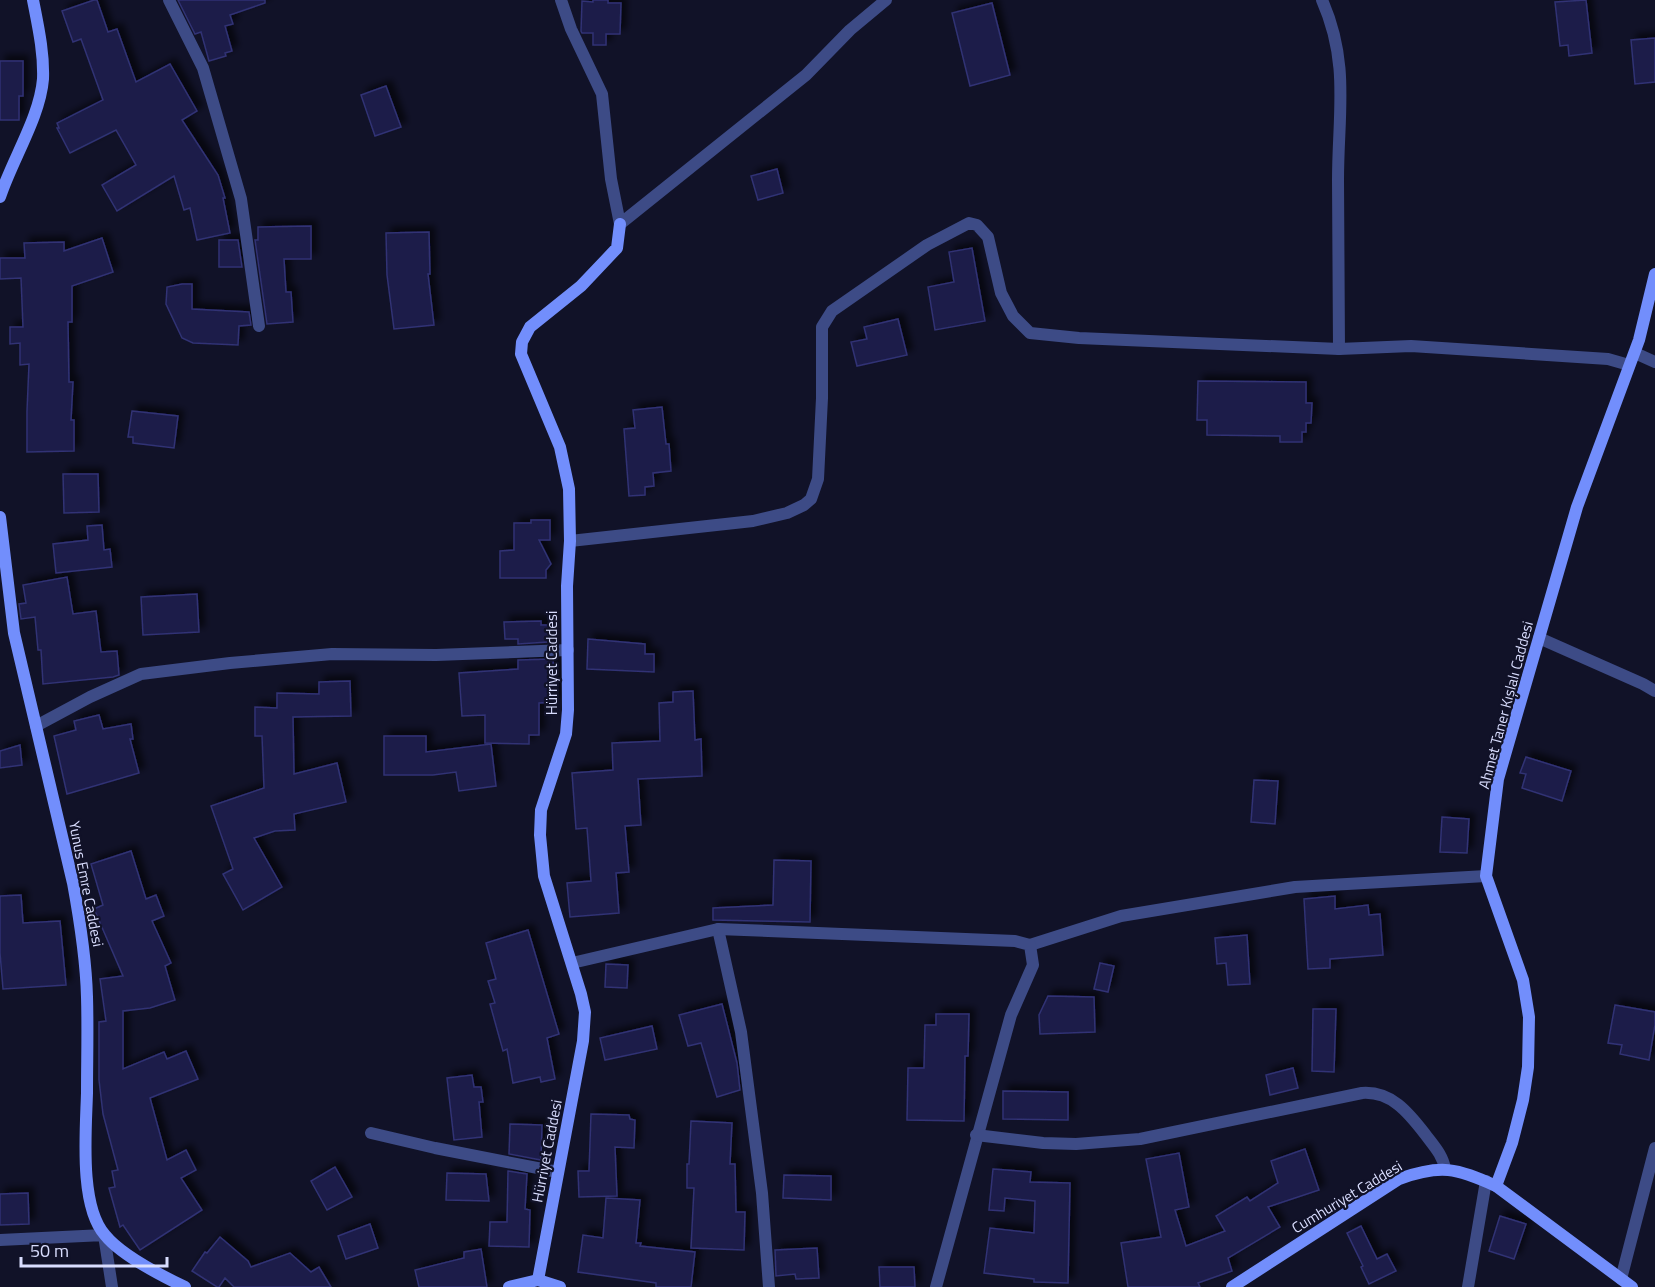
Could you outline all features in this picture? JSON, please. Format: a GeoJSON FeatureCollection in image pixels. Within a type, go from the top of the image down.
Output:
{"type":"FeatureCollection","features":[{"type":"Feature","properties":{"kind":"street"},"geometry":{"type":"LineString","coordinates":[[0,197],[3,182],[20,151],[38,102],[43,81],[40,36],[33,0]]}},
{"type":"Feature","properties":{"kind":"street"},"geometry":{"type":"LineString","coordinates":[[169,0],[203,68],[241,199],[259,326]]}},
{"type":"Feature","properties":{"kind":"street"},"geometry":{"type":"LineString","coordinates":[[561,0],[571,29],[602,94],[611,179],[620,224],[806,75],[850,30],[886,0]]}},
{"type":"Feature","properties":{"kind":"street"},"geometry":{"type":"LineString","coordinates":[[1322,0],[1332,22],[1337,41],[1342,81],[1337,234],[1339,349]]}},
{"type":"Feature","properties":{"kind":"street"},"geometry":{"type":"LineString","coordinates":[[570,541],[753,521],[796,510],[804,505],[811,499],[818,479],[823,365],[822,327],[832,311],[927,245],[969,223],[977,225],[988,237],[1001,293],[1013,316],[1030,333],[1079,338],[1339,349],[1411,346],[1655,362]]}},
{"type":"Feature","properties":{"kind":"street","name":"Hürriyet Caddesi"},"geometry":{"type":"LineString","coordinates":[[538,1280],[585,1025],[582,994],[544,876],[540,835],[541,810],[566,734],[569,489],[560,447],[520,354],[522,342],[530,327],[581,286],[617,248],[620,224]]}},
{"type":"Feature","properties":{"kind":"street","name":"Ahmet Taner Kışlalı Caddesi"},"geometry":{"type":"LineString","coordinates":[[1491,1183],[1512,1143],[1523,1100],[1528,1067],[1529,1017],[1523,980],[1486,876],[1498,779],[1577,507],[1632,359],[1655,274]]}},
{"type":"Feature","properties":{"kind":"street","name":"Yunus Emre Caddesi"},"geometry":{"type":"LineString","coordinates":[[0,517],[14,633],[73,883],[82,936],[87,995],[85,1147],[87,1173],[96,1221],[104,1235]]}},
{"type":"Feature","properties":{"kind":"street"},"geometry":{"type":"LineString","coordinates":[[1539,639],[1655,691]]}},
{"type":"Feature","properties":{"kind":"street"},"geometry":{"type":"LineString","coordinates":[[36,726],[90,697],[141,674],[332,654],[436,655],[568,650]]}},
{"type":"Feature","properties":{"kind":"street"},"geometry":{"type":"LineString","coordinates":[[572,963],[718,930],[1015,941],[1030,945],[1121,916],[1296,887],[1486,876]]}},
{"type":"Feature","properties":{"kind":"street"},"geometry":{"type":"LineString","coordinates":[[718,930],[741,1032],[762,1193],[769,1287]]}},
{"type":"Feature","properties":{"kind":"street"},"geometry":{"type":"LineString","coordinates":[[936,1287],[976,1135],[1011,1015],[1033,965],[1030,945]]}},
{"type":"Feature","properties":{"kind":"street"},"geometry":{"type":"LineString","coordinates":[[976,1135],[1043,1143],[1076,1144],[1140,1139],[1373,1092],[1388,1097],[1407,1110],[1438,1151],[1444,1162],[1445,1170]]}},
{"type":"Feature","properties":{"kind":"street"},"geometry":{"type":"LineString","coordinates":[[371,1133],[558,1172]]}},
{"type":"Feature","properties":{"kind":"street"},"geometry":{"type":"LineString","coordinates":[[1621,1279],[1655,1148]]}},
{"type":"Feature","properties":{"kind":"street","name":"Cumhuriyet Caddesi"},"geometry":{"type":"LineString","coordinates":[[1232,1287],[1399,1179],[1422,1171],[1445,1170],[1473,1175],[1491,1183],[1632,1287]]}},
{"type":"Feature","properties":{"kind":"street"},"geometry":{"type":"LineString","coordinates":[[1468,1287],[1491,1183]]}},
{"type":"Feature","properties":{"kind":"street"},"geometry":{"type":"LineString","coordinates":[[0,1240],[104,1235],[144,1265],[185,1287]]}},
{"type":"Feature","properties":{"kind":"street"},"geometry":{"type":"LineString","coordinates":[[104,1235],[112,1287]]}},
{"type":"Feature","properties":{"kind":"street"},"geometry":{"type":"LineString","coordinates":[[509,1287],[538,1280],[560,1287]]}},
{"type":"Feature","properties":{"kind":"building"},"geometry":{"type":"Polygon","coordinates":[[[97,0],[108,32],[117,29],[136,82],[170,64],[197,111],[182,120],[218,175],[225,198],[223,198],[230,233],[197,240],[190,208],[184,210],[174,176],[117,211],[102,185],[136,165],[116,130],[70,153],[57,128],[59,128],[57,123],[103,100],[81,39],[73,42],[62,11],[97,0]]]}},
{"type":"Feature","properties":{"kind":"building"},"geometry":{"type":"Polygon","coordinates":[[[178,0],[265,0],[265,3],[230,15],[233,24],[225,26],[232,51],[225,53],[226,56],[209,61],[201,32],[195,34],[178,0]]]}},
{"type":"Feature","properties":{"kind":"building"},"geometry":{"type":"Polygon","coordinates":[[[593,0],[621,3],[620,34],[606,34],[606,45],[593,45],[593,33],[582,33],[581,31],[582,1],[593,2],[593,0]]]}},
{"type":"Feature","properties":{"kind":"building"},"geometry":{"type":"Polygon","coordinates":[[[1586,0],[1592,53],[1569,56],[1568,45],[1560,46],[1555,2],[1586,0]]]}},
{"type":"Feature","properties":{"kind":"building"},"geometry":{"type":"Polygon","coordinates":[[[992,3],[1010,75],[970,86],[952,13],[992,3]]]}},
{"type":"Feature","properties":{"kind":"building"},"geometry":{"type":"Polygon","coordinates":[[[1655,38],[1655,82],[1635,84],[1631,40],[1655,38]]]}},
{"type":"Feature","properties":{"kind":"building"},"geometry":{"type":"Polygon","coordinates":[[[0,61],[23,61],[23,96],[19,96],[19,120],[0,120],[0,61]]]}},
{"type":"Feature","properties":{"kind":"building"},"geometry":{"type":"Polygon","coordinates":[[[386,86],[401,127],[375,136],[361,95],[386,86]]]}},
{"type":"Feature","properties":{"kind":"building"},"geometry":{"type":"Polygon","coordinates":[[[777,169],[783,193],[758,200],[751,176],[777,169]]]}},
{"type":"Feature","properties":{"kind":"building"},"geometry":{"type":"Polygon","coordinates":[[[311,226],[311,259],[284,259],[286,292],[291,292],[293,322],[267,324],[255,240],[258,240],[258,227],[311,226]]]}},
{"type":"Feature","properties":{"kind":"building"},"geometry":{"type":"Polygon","coordinates":[[[429,232],[430,274],[428,274],[434,325],[394,329],[387,275],[386,233],[429,232]]]}},
{"type":"Feature","properties":{"kind":"building"},"geometry":{"type":"Polygon","coordinates":[[[102,238],[113,272],[72,286],[72,322],[68,322],[69,382],[73,382],[71,420],[74,420],[74,451],[27,452],[29,364],[20,365],[20,343],[10,344],[10,327],[23,327],[21,278],[0,279],[0,258],[25,258],[24,243],[64,242],[64,251],[102,238]]]}},
{"type":"Feature","properties":{"kind":"building"},"geometry":{"type":"Polygon","coordinates":[[[219,240],[238,240],[242,267],[219,267],[219,240]]]}},
{"type":"Feature","properties":{"kind":"building"},"geometry":{"type":"Polygon","coordinates":[[[972,248],[985,321],[935,330],[928,287],[954,282],[949,252],[972,248]]]}},
{"type":"Feature","properties":{"kind":"building"},"geometry":{"type":"Polygon","coordinates":[[[192,284],[192,309],[249,312],[251,325],[239,326],[238,345],[193,343],[182,338],[166,304],[167,287],[192,284]]]}},
{"type":"Feature","properties":{"kind":"building"},"geometry":{"type":"Polygon","coordinates":[[[898,319],[907,355],[857,366],[851,342],[867,339],[864,327],[898,319]]]}},
{"type":"Feature","properties":{"kind":"building"},"geometry":{"type":"Polygon","coordinates":[[[1198,381],[1306,382],[1306,403],[1312,403],[1311,423],[1306,423],[1306,432],[1302,432],[1302,442],[1280,442],[1280,436],[1207,435],[1207,420],[1197,420],[1198,381]]]}},
{"type":"Feature","properties":{"kind":"building"},"geometry":{"type":"Polygon","coordinates":[[[662,407],[671,471],[653,473],[654,486],[645,487],[645,495],[629,496],[624,429],[635,428],[633,410],[662,407]]]}},
{"type":"Feature","properties":{"kind":"building"},"geometry":{"type":"Polygon","coordinates":[[[132,411],[178,416],[174,448],[133,443],[133,437],[128,437],[132,411]]]}},
{"type":"Feature","properties":{"kind":"building"},"geometry":{"type":"Polygon","coordinates":[[[63,474],[98,474],[99,512],[64,513],[63,474]]]}},
{"type":"Feature","properties":{"kind":"building"},"geometry":{"type":"Polygon","coordinates":[[[531,520],[550,520],[550,540],[539,540],[551,564],[546,570],[546,578],[500,578],[500,551],[514,550],[514,523],[531,523],[531,520]]]}},
{"type":"Feature","properties":{"kind":"building"},"geometry":{"type":"Polygon","coordinates":[[[102,525],[104,550],[110,549],[112,567],[56,573],[53,544],[88,540],[87,526],[102,525]]]}},
{"type":"Feature","properties":{"kind":"building"},"geometry":{"type":"Polygon","coordinates":[[[67,577],[73,614],[96,611],[101,652],[117,651],[119,675],[43,684],[41,650],[38,650],[35,617],[21,619],[19,604],[26,603],[23,585],[67,577]]]}},
{"type":"Feature","properties":{"kind":"building"},"geometry":{"type":"Polygon","coordinates":[[[197,594],[199,632],[143,635],[141,597],[197,594]]]}},
{"type":"Feature","properties":{"kind":"building"},"geometry":{"type":"Polygon","coordinates":[[[541,621],[541,625],[548,625],[548,642],[518,644],[518,639],[505,639],[504,622],[541,621]]]}},
{"type":"Feature","properties":{"kind":"building"},"geometry":{"type":"Polygon","coordinates":[[[588,639],[645,644],[645,654],[654,654],[654,672],[587,669],[588,639]]]}},
{"type":"Feature","properties":{"kind":"building"},"geometry":{"type":"Polygon","coordinates":[[[553,659],[556,702],[539,703],[539,735],[529,735],[529,744],[485,743],[485,715],[462,716],[459,673],[518,669],[518,660],[553,659]]]}},
{"type":"Feature","properties":{"kind":"building"},"geometry":{"type":"Polygon","coordinates":[[[350,681],[351,716],[293,717],[294,774],[337,763],[346,802],[294,814],[295,830],[275,831],[254,838],[282,887],[243,910],[223,874],[233,869],[211,806],[264,788],[262,736],[255,736],[255,707],[277,708],[277,693],[319,694],[319,682],[350,681]]]}},
{"type":"Feature","properties":{"kind":"building"},"geometry":{"type":"Polygon","coordinates":[[[693,691],[695,740],[701,739],[702,776],[638,779],[641,825],[625,826],[629,872],[616,873],[619,913],[570,917],[567,883],[591,881],[587,828],[576,829],[572,773],[613,770],[612,743],[660,741],[659,703],[673,702],[673,692],[693,691]]]}},
{"type":"Feature","properties":{"kind":"building"},"geometry":{"type":"Polygon","coordinates":[[[99,715],[103,729],[131,724],[133,739],[130,739],[139,773],[67,794],[54,736],[76,730],[74,721],[99,715]]]}},
{"type":"Feature","properties":{"kind":"building"},"geometry":{"type":"Polygon","coordinates":[[[384,736],[426,736],[426,752],[491,744],[496,786],[459,791],[456,772],[433,775],[384,775],[384,736]]]}},
{"type":"Feature","properties":{"kind":"building"},"geometry":{"type":"Polygon","coordinates":[[[20,745],[22,765],[0,768],[0,751],[20,745]]]}},
{"type":"Feature","properties":{"kind":"building"},"geometry":{"type":"Polygon","coordinates":[[[1526,757],[1571,771],[1562,801],[1522,788],[1526,774],[1520,773],[1526,757]]]}},
{"type":"Feature","properties":{"kind":"building"},"geometry":{"type":"Polygon","coordinates":[[[1254,780],[1278,781],[1275,824],[1251,822],[1254,780]]]}},
{"type":"Feature","properties":{"kind":"building"},"geometry":{"type":"Polygon","coordinates":[[[1442,817],[1469,819],[1467,853],[1440,852],[1442,817]]]}},
{"type":"Feature","properties":{"kind":"building"},"geometry":{"type":"Polygon","coordinates":[[[131,851],[146,899],[156,895],[164,916],[152,921],[171,963],[165,966],[175,1000],[150,1008],[123,1011],[123,1069],[164,1052],[167,1059],[186,1051],[198,1079],[150,1098],[167,1160],[186,1150],[196,1170],[181,1178],[202,1210],[140,1250],[123,1225],[120,1227],[109,1188],[115,1187],[112,1171],[118,1170],[103,1114],[99,1080],[99,1022],[106,1021],[100,979],[123,976],[94,909],[103,905],[91,864],[131,851]]]}},
{"type":"Feature","properties":{"kind":"building"},"geometry":{"type":"Polygon","coordinates":[[[774,860],[811,861],[810,922],[713,920],[713,908],[773,905],[774,860]]]}},
{"type":"Feature","properties":{"kind":"building"},"geometry":{"type":"Polygon","coordinates":[[[21,895],[23,923],[60,921],[66,985],[3,989],[0,953],[0,896],[21,895]]]}},
{"type":"Feature","properties":{"kind":"building"},"geometry":{"type":"Polygon","coordinates":[[[1335,896],[1335,909],[1368,905],[1369,915],[1380,914],[1383,955],[1330,959],[1330,968],[1308,969],[1304,899],[1335,896]]]}},
{"type":"Feature","properties":{"kind":"building"},"geometry":{"type":"Polygon","coordinates":[[[528,930],[559,1034],[547,1038],[555,1079],[541,1082],[540,1077],[513,1083],[507,1049],[503,1051],[490,1004],[495,1003],[488,981],[496,979],[486,943],[528,930]]]}},
{"type":"Feature","properties":{"kind":"building"},"geometry":{"type":"Polygon","coordinates":[[[1247,935],[1250,984],[1228,985],[1226,963],[1217,964],[1215,938],[1247,935]]]}},
{"type":"Feature","properties":{"kind":"building"},"geometry":{"type":"Polygon","coordinates":[[[1100,963],[1114,966],[1108,992],[1094,989],[1100,963]]]}},
{"type":"Feature","properties":{"kind":"building"},"geometry":{"type":"Polygon","coordinates":[[[606,964],[628,965],[627,988],[605,987],[606,964]]]}},
{"type":"Feature","properties":{"kind":"building"},"geometry":{"type":"Polygon","coordinates":[[[1048,996],[1094,997],[1095,1032],[1040,1034],[1039,1015],[1048,996]]]}},
{"type":"Feature","properties":{"kind":"building"},"geometry":{"type":"Polygon","coordinates":[[[722,1004],[737,1063],[740,1090],[717,1097],[701,1043],[688,1046],[679,1015],[722,1004]]]}},
{"type":"Feature","properties":{"kind":"building"},"geometry":{"type":"Polygon","coordinates":[[[1615,1005],[1655,1012],[1649,1060],[1620,1054],[1622,1045],[1608,1043],[1615,1005]]]}},
{"type":"Feature","properties":{"kind":"building"},"geometry":{"type":"Polygon","coordinates":[[[1313,1009],[1336,1009],[1334,1072],[1312,1071],[1313,1009]]]}},
{"type":"Feature","properties":{"kind":"building"},"geometry":{"type":"Polygon","coordinates":[[[936,1014],[969,1014],[968,1056],[965,1056],[964,1121],[907,1120],[908,1068],[924,1068],[925,1025],[936,1025],[936,1014]]]}},
{"type":"Feature","properties":{"kind":"building"},"geometry":{"type":"Polygon","coordinates":[[[652,1026],[657,1049],[605,1060],[600,1038],[652,1026]]]}},
{"type":"Feature","properties":{"kind":"building"},"geometry":{"type":"Polygon","coordinates":[[[1293,1068],[1298,1088],[1270,1095],[1266,1075],[1293,1068]]]}},
{"type":"Feature","properties":{"kind":"building"},"geometry":{"type":"Polygon","coordinates":[[[472,1075],[474,1087],[481,1087],[483,1102],[479,1102],[482,1137],[454,1140],[447,1078],[472,1075]]]}},
{"type":"Feature","properties":{"kind":"building"},"geometry":{"type":"Polygon","coordinates":[[[1003,1091],[1068,1092],[1068,1120],[1003,1119],[1003,1091]]]}},
{"type":"Feature","properties":{"kind":"building"},"geometry":{"type":"Polygon","coordinates":[[[591,1114],[629,1115],[630,1119],[635,1120],[634,1148],[615,1147],[617,1196],[579,1197],[578,1171],[589,1171],[591,1114]]]}},
{"type":"Feature","properties":{"kind":"building"},"geometry":{"type":"Polygon","coordinates":[[[691,1121],[732,1123],[730,1164],[735,1164],[736,1212],[745,1212],[744,1250],[691,1248],[694,1188],[687,1188],[687,1164],[689,1164],[691,1121]]]}},
{"type":"Feature","properties":{"kind":"building"},"geometry":{"type":"Polygon","coordinates":[[[510,1124],[542,1125],[541,1160],[509,1154],[510,1124]]]}},
{"type":"Feature","properties":{"kind":"building"},"geometry":{"type":"Polygon","coordinates":[[[1305,1149],[1319,1190],[1268,1207],[1280,1227],[1228,1258],[1232,1271],[1198,1283],[1200,1287],[1128,1287],[1121,1243],[1161,1237],[1146,1159],[1179,1153],[1189,1207],[1175,1210],[1186,1246],[1225,1231],[1216,1216],[1247,1197],[1250,1201],[1278,1183],[1271,1161],[1305,1149]]]}},
{"type":"Feature","properties":{"kind":"building"},"geometry":{"type":"Polygon","coordinates":[[[335,1167],[352,1197],[327,1210],[311,1181],[335,1167]]]}},
{"type":"Feature","properties":{"kind":"building"},"geometry":{"type":"Polygon","coordinates":[[[993,1169],[1031,1172],[1030,1182],[1070,1183],[1068,1283],[1034,1282],[1034,1279],[984,1273],[990,1228],[1034,1233],[1035,1201],[1005,1198],[1004,1211],[989,1210],[993,1169]]]}},
{"type":"Feature","properties":{"kind":"building"},"geometry":{"type":"Polygon","coordinates":[[[508,1171],[527,1174],[525,1209],[530,1210],[529,1247],[489,1246],[490,1222],[507,1222],[508,1171]]]}},
{"type":"Feature","properties":{"kind":"building"},"geometry":{"type":"Polygon","coordinates":[[[447,1173],[486,1174],[489,1201],[446,1200],[447,1173]]]}},
{"type":"Feature","properties":{"kind":"building"},"geometry":{"type":"Polygon","coordinates":[[[784,1175],[831,1176],[831,1200],[783,1198],[784,1175]]]}},
{"type":"Feature","properties":{"kind":"building"},"geometry":{"type":"Polygon","coordinates":[[[28,1193],[29,1224],[0,1225],[0,1194],[28,1193]]]}},
{"type":"Feature","properties":{"kind":"building"},"geometry":{"type":"Polygon","coordinates":[[[606,1198],[640,1200],[636,1243],[641,1243],[640,1246],[695,1252],[691,1287],[656,1287],[656,1283],[578,1272],[583,1235],[603,1238],[606,1198]]]}},
{"type":"Feature","properties":{"kind":"building"},"geometry":{"type":"Polygon","coordinates":[[[1500,1216],[1526,1224],[1514,1259],[1489,1251],[1500,1216]]]}},
{"type":"Feature","properties":{"kind":"building"},"geometry":{"type":"Polygon","coordinates":[[[370,1224],[378,1248],[346,1259],[338,1236],[370,1224]]]}},
{"type":"Feature","properties":{"kind":"building"},"geometry":{"type":"Polygon","coordinates":[[[1361,1226],[1377,1259],[1387,1254],[1396,1271],[1369,1284],[1347,1233],[1361,1226]]]}},
{"type":"Feature","properties":{"kind":"building"},"geometry":{"type":"Polygon","coordinates":[[[220,1237],[248,1261],[251,1267],[290,1253],[311,1272],[319,1267],[331,1287],[234,1287],[225,1278],[217,1287],[192,1271],[205,1252],[207,1253],[220,1237]]]}},
{"type":"Feature","properties":{"kind":"building"},"geometry":{"type":"Polygon","coordinates":[[[817,1248],[819,1278],[796,1279],[795,1274],[776,1276],[775,1250],[817,1248]]]}},
{"type":"Feature","properties":{"kind":"building"},"geometry":{"type":"Polygon","coordinates":[[[481,1249],[487,1287],[419,1287],[415,1270],[464,1258],[464,1252],[481,1249]]]}},
{"type":"Feature","properties":{"kind":"building"},"geometry":{"type":"Polygon","coordinates":[[[879,1267],[914,1267],[915,1287],[880,1287],[879,1267]]]}}]}
